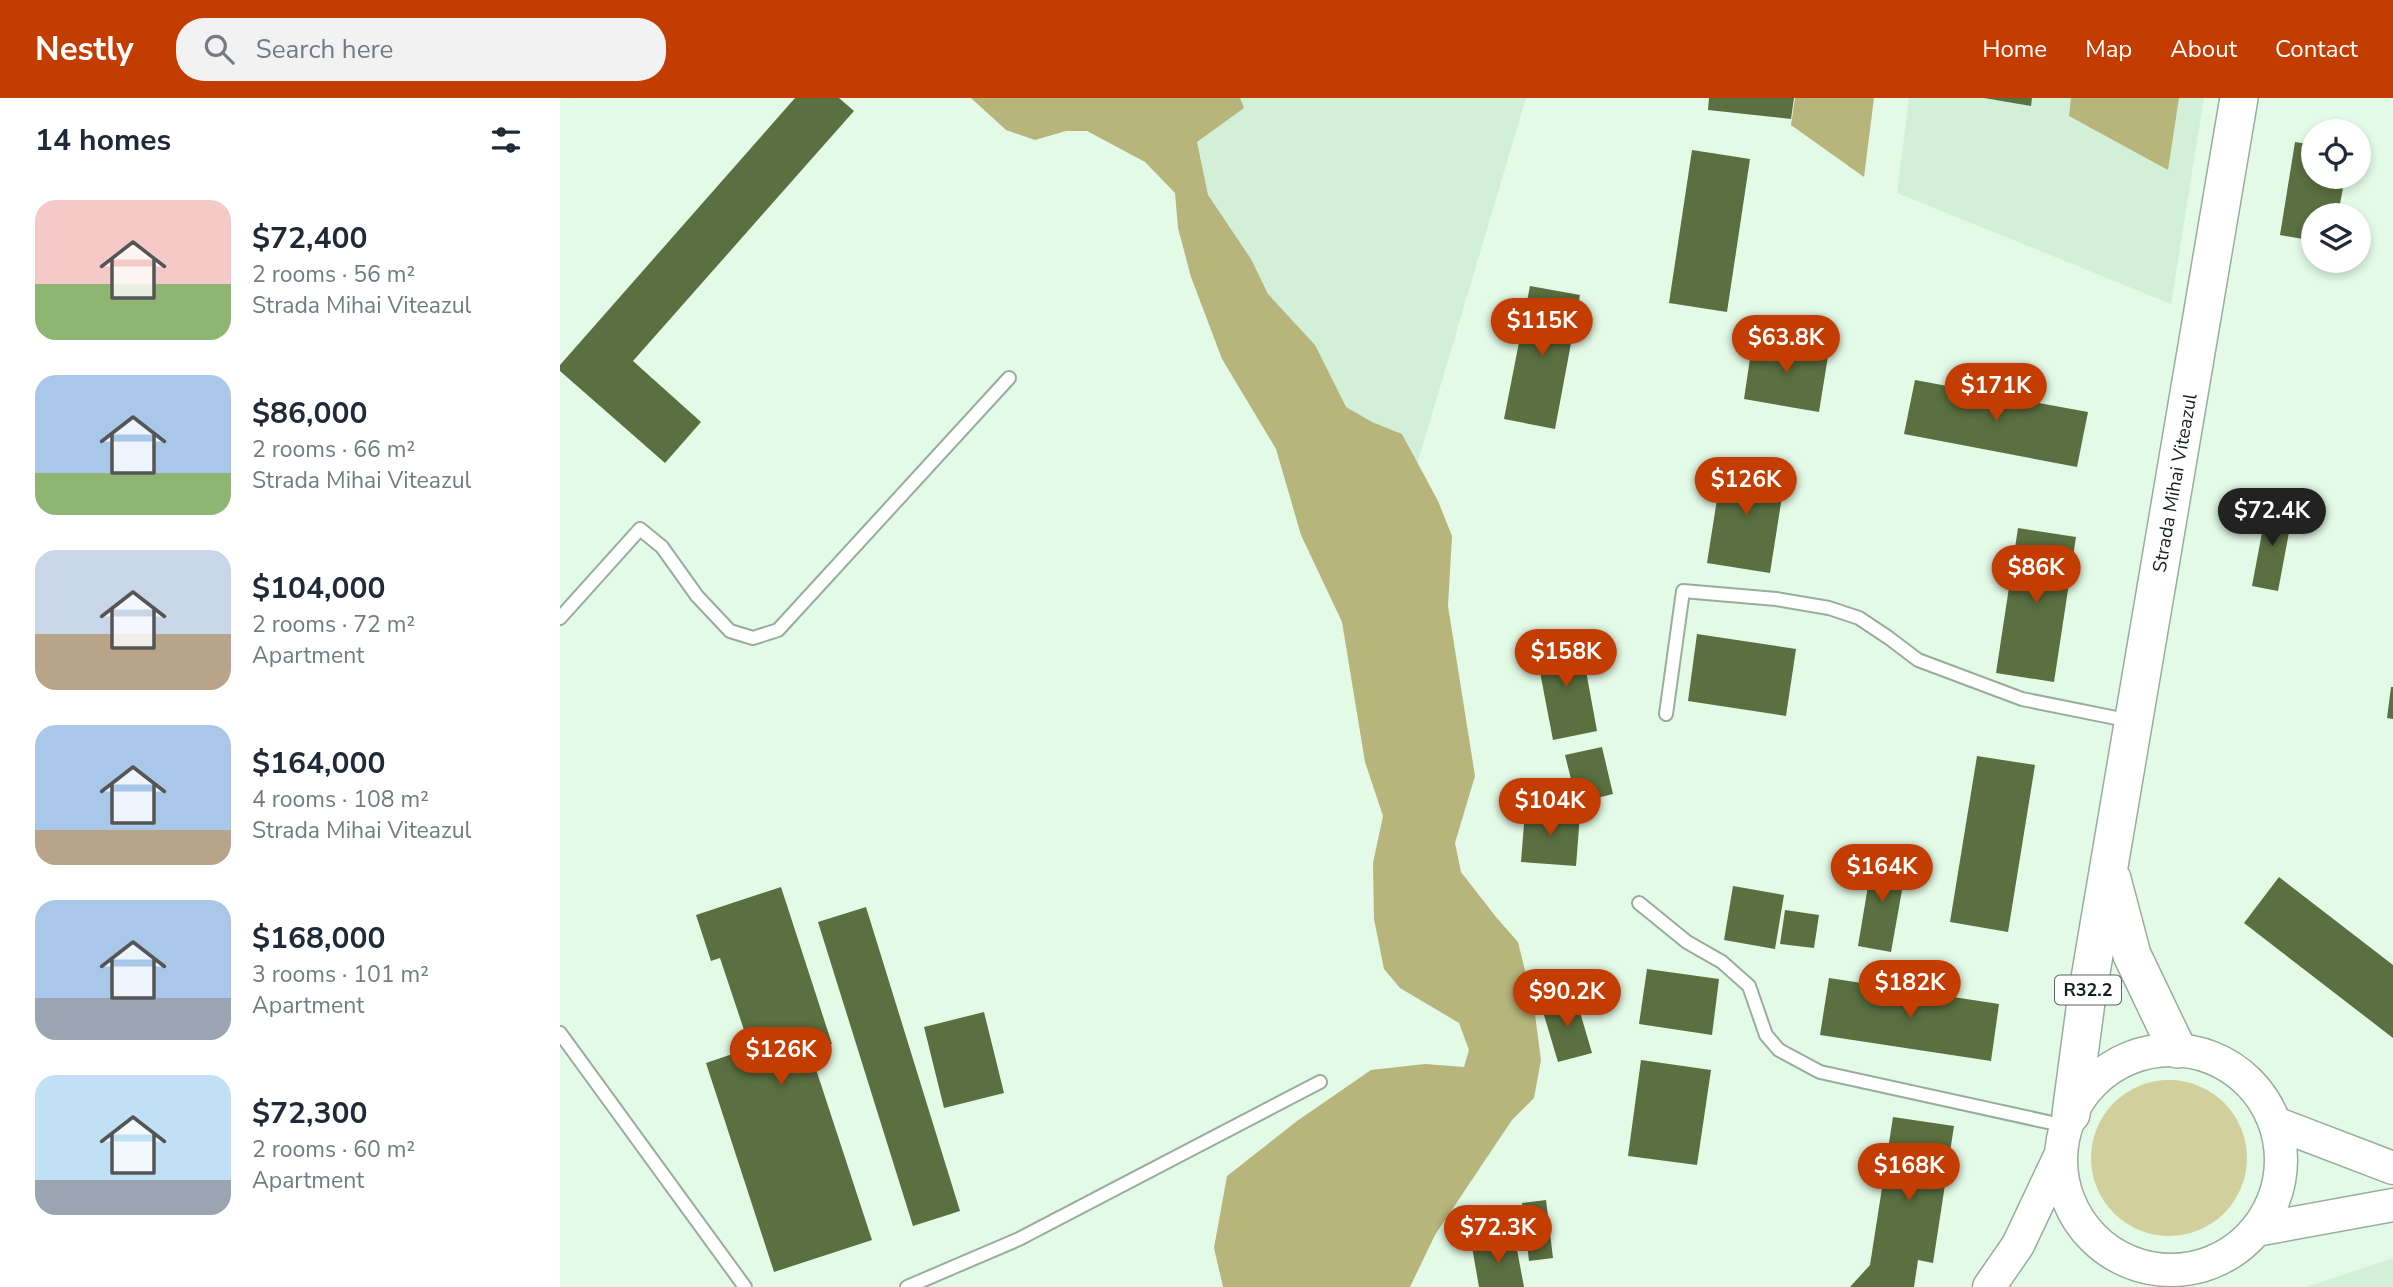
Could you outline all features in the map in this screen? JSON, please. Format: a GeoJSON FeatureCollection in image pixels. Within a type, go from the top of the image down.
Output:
{"type":"FeatureCollection","features":[{"type":"Feature","properties":{"kind":"main road","name":"Strada Mihai Viteazul"},"geometry":{"type":"LineString","coordinates":[[2066,1132],[2239,98]]}},
{"type":"Feature","properties":{"kind":"main road","name":"Strada Mihai Viteazul"},"geometry":{"type":"LineString","coordinates":[[2109,867],[2132,955],[2177,1049]]}},
{"type":"Feature","properties":{"kind":"main road"},"geometry":{"type":"LineString","coordinates":[[1990,1287],[2018,1245],[2066,1132],[2092,1082],[2122,1060],[2140,1054],[2177,1049],[2209,1056],[2237,1071],[2260,1094],[2275,1123],[2280,1147],[2280,1171],[2272,1202],[2256,1230],[2244,1242],[2217,1260],[2201,1266],[2169,1270],[2151,1268],[2126,1260],[2090,1235],[2071,1207],[2062,1173],[2066,1132]]}},
{"type":"Feature","properties":{"kind":"main road"},"geometry":{"type":"LineString","coordinates":[[2275,1123],[2393,1168]]}},
{"type":"Feature","properties":{"kind":"main road"},"geometry":{"type":"LineString","coordinates":[[2256,1230],[2393,1205]]}},
{"type":"Feature","properties":{"kind":"main road"},"geometry":{"type":"LineString","coordinates":[[2141,1287],[2169,1270]]}},
{"type":"Feature","properties":{"kind":"lane"},"geometry":{"type":"LineString","coordinates":[[560,618],[640,529],[662,547],[697,596],[730,631],[753,638],[778,630],[1009,378]]}},
{"type":"Feature","properties":{"kind":"lane"},"geometry":{"type":"LineString","coordinates":[[1666,714],[1683,591],[1776,599],[1829,608],[1859,618],[1918,660],[2022,699],[2134,722]]}},
{"type":"Feature","properties":{"kind":"lane"},"geometry":{"type":"LineString","coordinates":[[1639,903],[1687,942],[1722,962],[1749,986],[1766,1035],[1779,1050],[1796,1061],[1820,1072],[2066,1132]]}},
{"type":"Feature","properties":{"kind":"lane"},"geometry":{"type":"LineString","coordinates":[[560,1033],[745,1287]]}},
{"type":"Feature","properties":{"kind":"lane"},"geometry":{"type":"LineString","coordinates":[[907,1287],[1018,1239],[1320,1082]]}},
{"type":"Feature","properties":{"kind":"shaded area"},"geometry":{"type":"Polygon","coordinates":[[[971,98],[1240,98],[1244,108],[1197,142],[1208,195],[1251,259],[1268,294],[1315,345],[1346,407],[1372,422],[1402,434],[1438,501],[1452,536],[1448,606],[1475,776],[1455,843],[1461,872],[1518,942],[1534,1007],[1541,1060],[1534,1098],[1512,1120],[1435,1235],[1410,1287],[1223,1287],[1214,1248],[1227,1176],[1297,1121],[1371,1070],[1425,1064],[1464,1067],[1469,1050],[1459,1023],[1400,988],[1384,969],[1374,919],[1373,863],[1383,816],[1365,762],[1342,622],[1301,535],[1276,449],[1222,359],[1191,277],[1178,228],[1175,193],[1145,162],[1087,131],[1066,131],[1035,140],[1006,130],[971,98]]]}},
{"type":"Feature","properties":{"kind":"shaded area"},"geometry":{"type":"Polygon","coordinates":[[[1136,98],[1526,98],[1414,475],[1285,367],[1136,98]]]}},
{"type":"Feature","properties":{"kind":"shaded area"},"geometry":{"type":"Polygon","coordinates":[[[1795,98],[1874,98],[1864,177],[1791,125],[1795,98]]]}},
{"type":"Feature","properties":{"kind":"shaded area"},"geometry":{"type":"Polygon","coordinates":[[[1909,98],[2204,98],[2171,304],[1897,193],[1909,98]]]}},
{"type":"Feature","properties":{"kind":"shaded area"},"geometry":{"type":"Polygon","coordinates":[[[2071,98],[2179,98],[2168,170],[2069,116],[2071,98]]]}},
{"type":"Feature","properties":{"kind":"shaded area"},"geometry":{"type":"Polygon","coordinates":[[[2169,1080],[2199,1086],[2224,1103],[2241,1128],[2247,1158],[2241,1188],[2224,1213],[2199,1230],[2169,1236],[2139,1230],[2114,1213],[2097,1188],[2091,1158],[2097,1128],[2114,1103],[2139,1086],[2169,1080]]]}},
{"type":"Feature","properties":{"kind":"shaded area"},"geometry":{"type":"Polygon","coordinates":[[[2393,1258],[2393,1287],[2306,1287],[2393,1258]]]}},
{"type":"Feature","properties":{"kind":"building"},"geometry":{"type":"Polygon","coordinates":[[[795,98],[839,98],[854,111],[633,361],[701,422],[665,463],[560,371],[560,365],[795,98]]]}},
{"type":"Feature","properties":{"kind":"building"},"geometry":{"type":"Polygon","coordinates":[[[1709,98],[1794,98],[1791,119],[1708,110],[1709,98]]]}},
{"type":"Feature","properties":{"kind":"building"},"geometry":{"type":"Polygon","coordinates":[[[1984,98],[2032,98],[2031,106],[1984,98]]]}},
{"type":"Feature","properties":{"kind":"building"},"geometry":{"type":"Polygon","coordinates":[[[2295,142],[2301,143],[2301,189],[2343,189],[2340,203],[2301,203],[2301,239],[2280,235],[2295,142]]]}},
{"type":"Feature","properties":{"kind":"building"},"geometry":{"type":"Polygon","coordinates":[[[1692,150],[1750,159],[1727,312],[1669,303],[1692,150]]]}},
{"type":"Feature","properties":{"kind":"building"},"geometry":{"type":"Polygon","coordinates":[[[1530,286],[1580,295],[1555,429],[1504,419],[1530,286]]]}},
{"type":"Feature","properties":{"kind":"building"},"geometry":{"type":"Polygon","coordinates":[[[1753,338],[1829,350],[1819,412],[1744,399],[1753,338]]]}},
{"type":"Feature","properties":{"kind":"building"},"geometry":{"type":"Polygon","coordinates":[[[1915,380],[2088,412],[2077,467],[1904,434],[1915,380]]]}},
{"type":"Feature","properties":{"kind":"building"},"geometry":{"type":"Polygon","coordinates":[[[1723,461],[1786,471],[1770,573],[1707,563],[1723,461]]]}},
{"type":"Feature","properties":{"kind":"building"},"geometry":{"type":"Polygon","coordinates":[[[2267,506],[2293,511],[2278,591],[2252,586],[2267,506]]]}},
{"type":"Feature","properties":{"kind":"building"},"geometry":{"type":"Polygon","coordinates":[[[2018,528],[2076,537],[2054,682],[1996,673],[2018,528]]]}},
{"type":"Feature","properties":{"kind":"building"},"geometry":{"type":"Polygon","coordinates":[[[1697,634],[1796,649],[1786,716],[1688,701],[1697,634]]]}},
{"type":"Feature","properties":{"kind":"building"},"geometry":{"type":"Polygon","coordinates":[[[1580,638],[1597,731],[1553,740],[1535,646],[1580,638]]]}},
{"type":"Feature","properties":{"kind":"building"},"geometry":{"type":"Polygon","coordinates":[[[2393,687],[2393,719],[2387,718],[2393,687]]]}},
{"type":"Feature","properties":{"kind":"building"},"geometry":{"type":"Polygon","coordinates":[[[1602,747],[1613,794],[1561,807],[1556,787],[1572,783],[1565,755],[1602,747]]]}},
{"type":"Feature","properties":{"kind":"building"},"geometry":{"type":"Polygon","coordinates":[[[1977,756],[2035,765],[2008,932],[1950,922],[1977,756]]]}},
{"type":"Feature","properties":{"kind":"building"},"geometry":{"type":"Polygon","coordinates":[[[1525,811],[1580,815],[1576,866],[1521,862],[1525,811]]]}},
{"type":"Feature","properties":{"kind":"building"},"geometry":{"type":"Polygon","coordinates":[[[1873,856],[1907,862],[1891,952],[1858,946],[1873,856]]]}},
{"type":"Feature","properties":{"kind":"building"},"geometry":{"type":"Polygon","coordinates":[[[2279,877],[2393,965],[2393,1038],[2244,923],[2279,877]]]}},
{"type":"Feature","properties":{"kind":"building"},"geometry":{"type":"Polygon","coordinates":[[[1733,886],[1784,895],[1775,949],[1724,940],[1733,886]]]}},
{"type":"Feature","properties":{"kind":"building"},"geometry":{"type":"Polygon","coordinates":[[[781,887],[832,1044],[810,1051],[872,1240],[774,1272],[706,1063],[750,1048],[720,958],[711,961],[696,915],[781,887]]]}},
{"type":"Feature","properties":{"kind":"building"},"geometry":{"type":"Polygon","coordinates":[[[866,907],[960,1211],[913,1226],[818,922],[866,907]]]}},
{"type":"Feature","properties":{"kind":"building"},"geometry":{"type":"Polygon","coordinates":[[[1785,910],[1819,915],[1814,948],[1780,944],[1785,910]]]}},
{"type":"Feature","properties":{"kind":"building"},"geometry":{"type":"Polygon","coordinates":[[[1647,969],[1719,979],[1712,1035],[1639,1024],[1647,969]]]}},
{"type":"Feature","properties":{"kind":"building"},"geometry":{"type":"Polygon","coordinates":[[[1829,978],[1999,1004],[1991,1061],[1820,1035],[1829,978]]]}},
{"type":"Feature","properties":{"kind":"building"},"geometry":{"type":"Polygon","coordinates":[[[1575,995],[1592,1053],[1558,1062],[1541,1005],[1575,995]]]}},
{"type":"Feature","properties":{"kind":"building"},"geometry":{"type":"Polygon","coordinates":[[[984,1012],[1004,1093],[944,1108],[924,1027],[984,1012]]]}},
{"type":"Feature","properties":{"kind":"building"},"geometry":{"type":"Polygon","coordinates":[[[1641,1060],[1711,1070],[1697,1165],[1628,1156],[1641,1060]]]}},
{"type":"Feature","properties":{"kind":"building"},"geometry":{"type":"Polygon","coordinates":[[[1893,1117],[1954,1126],[1933,1263],[1918,1260],[1914,1287],[1850,1287],[1870,1265],[1893,1117]]]}},
{"type":"Feature","properties":{"kind":"building"},"geometry":{"type":"Polygon","coordinates":[[[1546,1200],[1553,1258],[1529,1261],[1522,1203],[1546,1200]]]}},
{"type":"Feature","properties":{"kind":"building"},"geometry":{"type":"Polygon","coordinates":[[[1515,1239],[1524,1287],[1479,1287],[1472,1247],[1515,1239]]]}}]}
